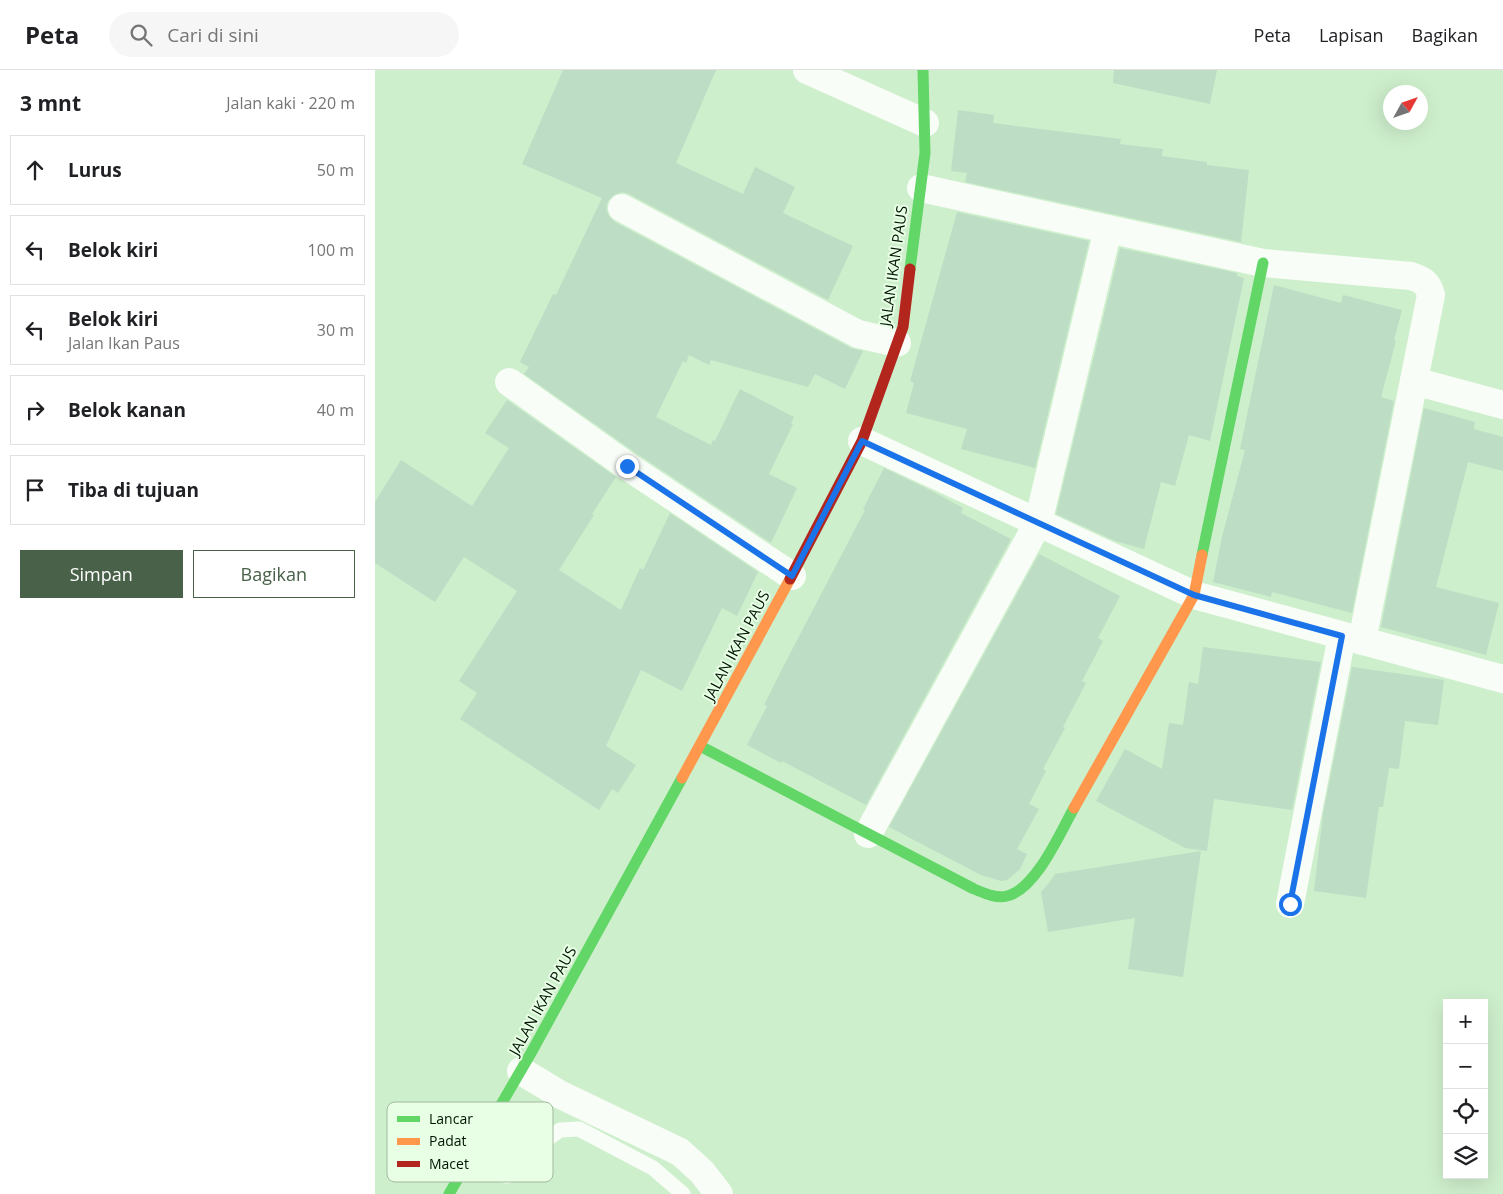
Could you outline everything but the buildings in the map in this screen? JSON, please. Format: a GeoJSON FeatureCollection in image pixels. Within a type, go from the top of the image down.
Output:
{"type":"FeatureCollection","features":[{"type":"Feature","properties":{"kind":"main road","name":"JALAN IKAN PAUS"},"geometry":{"type":"LineString","coordinates":[[503,1102],[700,746],[792,576],[862,441],[903,327],[925,153],[923,70]]}},
{"type":"Feature","properties":{"kind":"main road"},"geometry":{"type":"LineString","coordinates":[[700,746],[992,897],[1010,896],[1025,886],[1036,876],[1194,595],[1263,263]]}},
{"type":"Feature","properties":{"kind":"main road","name":"JALAN IKAN PAUS"},"geometry":{"type":"LineString","coordinates":[[449,1194],[456,1182]]}},
{"type":"Feature","properties":{"kind":"street"},"geometry":{"type":"LineString","coordinates":[[807,70],[925,123]]}},
{"type":"Feature","properties":{"kind":"street"},"geometry":{"type":"LineString","coordinates":[[921,188],[1263,263],[1411,276],[1421,279],[1428,285],[1431,295],[1414,381],[1290,904]]}},
{"type":"Feature","properties":{"kind":"street"},"geometry":{"type":"LineString","coordinates":[[622,208],[858,334],[897,343]]}},
{"type":"Feature","properties":{"kind":"street"},"geometry":{"type":"LineString","coordinates":[[868,834],[1038,523],[1108,228]]}},
{"type":"Feature","properties":{"kind":"street"},"geometry":{"type":"LineString","coordinates":[[1414,381],[1503,405]]}},
{"type":"Feature","properties":{"kind":"street"},"geometry":{"type":"LineString","coordinates":[[509,382],[627,466],[792,576]]}},
{"type":"Feature","properties":{"kind":"street"},"geometry":{"type":"LineString","coordinates":[[862,441],[1194,595],[1503,680]]}},
{"type":"Feature","properties":{"kind":"street"},"geometry":{"type":"LineString","coordinates":[[521,1071],[561,1094],[680,1152],[702,1172],[719,1194]]}},
{"type":"Feature","properties":{"kind":"lane"},"geometry":{"type":"LineString","coordinates":[[553,1135],[560,1130],[579,1129],[653,1168],[683,1194]]}},
{"type":"Feature","properties":{"kind":"traffic: fast"},"geometry":{"type":"LineString","coordinates":[[910,269],[925,153],[923,70]]}},
{"type":"Feature","properties":{"kind":"traffic: fast"},"geometry":{"type":"LineString","coordinates":[[1202,555],[1263,263]]}},
{"type":"Feature","properties":{"kind":"traffic: fast"},"geometry":{"type":"LineString","coordinates":[[700,746],[974,889],[994,896],[1007,896],[1018,891],[1028,883],[1046,859],[1074,808]]}},
{"type":"Feature","properties":{"kind":"traffic: fast"},"geometry":{"type":"LineString","coordinates":[[503,1102],[682,778]]}},
{"type":"Feature","properties":{"kind":"traffic: fast"},"geometry":{"type":"LineString","coordinates":[[449,1194],[456,1182]]}},
{"type":"Feature","properties":{"kind":"traffic: slow"},"geometry":{"type":"LineString","coordinates":[[1074,808],[1194,595],[1202,555]]}},
{"type":"Feature","properties":{"kind":"traffic: slow"},"geometry":{"type":"LineString","coordinates":[[682,778],[790,579]]}},
{"type":"Feature","properties":{"kind":"traffic: jam"},"geometry":{"type":"LineString","coordinates":[[790,579],[862,441],[903,327],[910,269]]}},
{"type":"Feature","properties":{"kind":"route"},"geometry":{"type":"LineString","coordinates":[[627,466],[792,576],[862,441],[1194,595],[1342,636],[1290,904]]}}]}
